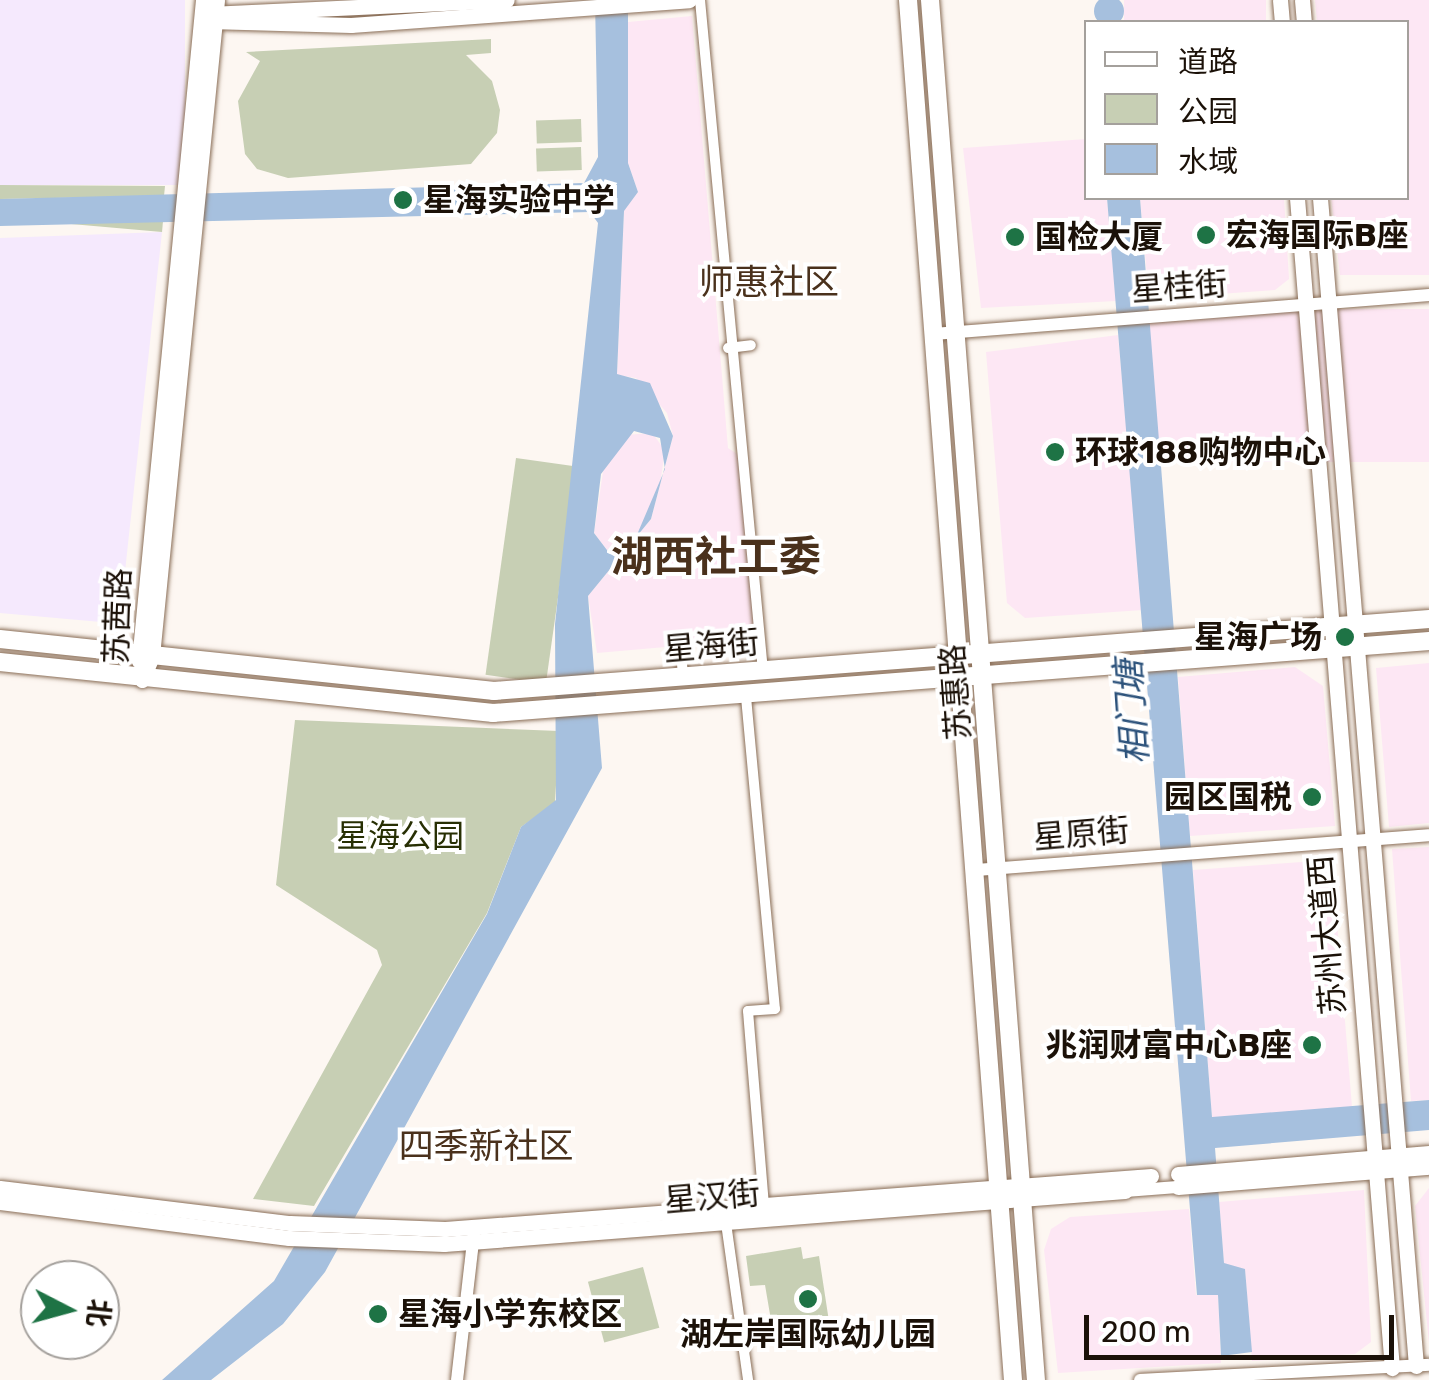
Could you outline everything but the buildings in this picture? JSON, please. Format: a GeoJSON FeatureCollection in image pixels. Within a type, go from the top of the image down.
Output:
{"type":"FeatureCollection","features":[{"type":"Feature","properties":{"kind":"main road"},"geometry":{"type":"LineString","coordinates":[[210,11],[508,0]]}},
{"type":"Feature","properties":{"kind":"main road"},"geometry":{"type":"LineString","coordinates":[[210,11],[589,9],[689,0]]}},
{"type":"Feature","properties":{"kind":"main road","name":"苏惠路"},"geometry":{"type":"LineString","coordinates":[[908,0],[1002,1194],[1013,1380]]}},
{"type":"Feature","properties":{"kind":"main road","name":"苏惠路"},"geometry":{"type":"LineString","coordinates":[[930,0],[1026,1193],[1036,1380]]}},
{"type":"Feature","properties":{"kind":"main road","name":"苏茜路"},"geometry":{"type":"LineString","coordinates":[[142,680],[210,11]]}},
{"type":"Feature","properties":{"kind":"main road","name":"苏州大道西"},"geometry":{"type":"LineString","coordinates":[[1297,200],[1392,1368]]}},
{"type":"Feature","properties":{"kind":"main road","name":"苏州大道西"},"geometry":{"type":"LineString","coordinates":[[1320,200],[1401,1155],[1423,1366]]}},
{"type":"Feature","properties":{"kind":"main road","name":"星海街"},"geometry":{"type":"LineString","coordinates":[[0,639],[378,686],[540,690],[958,652],[1429,619]]}},
{"type":"Feature","properties":{"kind":"main road","name":"星海街"},"geometry":{"type":"LineString","coordinates":[[0,662],[426,712],[540,711],[1429,641]]}},
{"type":"Feature","properties":{"kind":"main road","name":"星汉街"},"geometry":{"type":"LineString","coordinates":[[1178,1180],[1429,1153]]}},
{"type":"Feature","properties":{"kind":"main road","name":"星汉街"},"geometry":{"type":"LineString","coordinates":[[1401,1155],[1429,1167]]}},
{"type":"Feature","properties":{"kind":"main road","name":"星汉街"},"geometry":{"type":"LineString","coordinates":[[1026,1193],[1152,1176]]}},
{"type":"Feature","properties":{"kind":"main road","name":"星汉街"},"geometry":{"type":"LineString","coordinates":[[0,1188],[290,1230]]}},
{"type":"Feature","properties":{"kind":"main road","name":"星汉街"},"geometry":{"type":"LineString","coordinates":[[474,1235],[764,1206],[1124,1191]]}},
{"type":"Feature","properties":{"kind":"main road","name":"星汉街"},"geometry":{"type":"LineString","coordinates":[[0,1202],[359,1236],[474,1235],[726,1223],[1002,1194]]}},
{"type":"Feature","properties":{"kind":"street"},"geometry":{"type":"LineString","coordinates":[[700,0],[728,348],[763,672]]}},
{"type":"Feature","properties":{"kind":"street","name":"星桂街"},"geometry":{"type":"LineString","coordinates":[[934,334],[1429,295]]}},
{"type":"Feature","properties":{"kind":"street"},"geometry":{"type":"LineString","coordinates":[[728,348],[750,345]]}},
{"type":"Feature","properties":{"kind":"street"},"geometry":{"type":"LineString","coordinates":[[680,641],[683,678]]}},
{"type":"Feature","properties":{"kind":"street"},"geometry":{"type":"LineString","coordinates":[[746,697],[775,1008],[748,1011],[764,1206]]}},
{"type":"Feature","properties":{"kind":"street","name":"星原街"},"geometry":{"type":"LineString","coordinates":[[976,870],[1429,835]]}},
{"type":"Feature","properties":{"kind":"street","name":"星汉街"},"geometry":{"type":"LineString","coordinates":[[1152,1176],[1178,1180]]}},
{"type":"Feature","properties":{"kind":"street","name":"星汉街"},"geometry":{"type":"LineString","coordinates":[[1124,1191],[1178,1180]]}},
{"type":"Feature","properties":{"kind":"street"},"geometry":{"type":"LineString","coordinates":[[726,1223],[748,1380]]}},
{"type":"Feature","properties":{"kind":"street"},"geometry":{"type":"LineString","coordinates":[[457,1380],[474,1235]]}},
{"type":"Feature","properties":{"kind":"street"},"geometry":{"type":"LineString","coordinates":[[1140,1380],[1423,1366]]}},
{"type":"Feature","properties":{"kind":"shaded area"},"geometry":{"type":"Polygon","coordinates":[[[0,0],[185,0],[185,185],[0,185],[0,0]]]}},
{"type":"Feature","properties":{"kind":"shaded area"},"geometry":{"type":"Polygon","coordinates":[[[1124,0],[1266,0],[1266,20],[1124,20],[1124,0]]]}},
{"type":"Feature","properties":{"kind":"shaded area"},"geometry":{"type":"Polygon","coordinates":[[[1315,0],[1429,0],[1429,275],[1340,275],[1331,200],[1409,200],[1409,20],[1317,20],[1315,0]]]}},
{"type":"Feature","properties":{"kind":"shaded area"},"geometry":{"type":"Polygon","coordinates":[[[692,16],[728,448],[743,458],[757,639],[597,653],[588,596],[651,519],[673,436],[667,413],[636,378],[617,375],[624,210],[638,192],[628,163],[628,22],[692,16]]]}},
{"type":"Feature","properties":{"kind":"shaded area","name":"国检大厦"},"geometry":{"type":"Polygon","coordinates":[[[1084,139],[1084,200],[1107,200],[1116,301],[981,308],[963,148],[1084,139]]]}},
{"type":"Feature","properties":{"kind":"shaded area","name":"宏海国际B座"},"geometry":{"type":"Polygon","coordinates":[[[1140,200],[1284,200],[1289,279],[1275,290],[1149,299],[1140,200]]]}},
{"type":"Feature","properties":{"kind":"shaded area"},"geometry":{"type":"Polygon","coordinates":[[[162,232],[122,599],[101,622],[0,613],[0,238],[162,232]]]}},
{"type":"Feature","properties":{"kind":"shaded area"},"geometry":{"type":"Polygon","coordinates":[[[1150,309],[1429,309],[1429,462],[1150,462],[1150,309]]]}},
{"type":"Feature","properties":{"kind":"shaded area"},"geometry":{"type":"Polygon","coordinates":[[[1118,335],[1143,610],[1025,618],[1007,603],[986,352],[1118,335]]]}},
{"type":"Feature","properties":{"kind":"shaded area"},"geometry":{"type":"Polygon","coordinates":[[[652,433],[665,450],[660,485],[636,537],[610,554],[594,533],[604,465],[625,435],[652,433]]]}},
{"type":"Feature","properties":{"kind":"shaded area"},"geometry":{"type":"Polygon","coordinates":[[[1429,663],[1429,823],[1389,827],[1376,668],[1429,663]]]}},
{"type":"Feature","properties":{"kind":"shaded area"},"geometry":{"type":"Polygon","coordinates":[[[1295,667],[1323,686],[1335,826],[1190,836],[1178,677],[1295,667]]]}},
{"type":"Feature","properties":{"kind":"shaded area"},"geometry":{"type":"Polygon","coordinates":[[[1429,847],[1429,1100],[1411,1101],[1392,849],[1429,847]]]}},
{"type":"Feature","properties":{"kind":"shaded area"},"geometry":{"type":"Polygon","coordinates":[[[1316,861],[1333,874],[1352,1107],[1212,1118],[1193,870],[1316,861]]]}},
{"type":"Feature","properties":{"kind":"shaded area"},"geometry":{"type":"Polygon","coordinates":[[[1429,1188],[1429,1343],[1415,1206],[1429,1188]]]}},
{"type":"Feature","properties":{"kind":"shaded area"},"geometry":{"type":"Polygon","coordinates":[[[1364,1190],[1371,1342],[1355,1354],[1252,1361],[1245,1270],[1224,1264],[1219,1202],[1364,1190]]]}},
{"type":"Feature","properties":{"kind":"shaded area"},"geometry":{"type":"Polygon","coordinates":[[[1189,1209],[1196,1295],[1218,1295],[1221,1363],[1058,1373],[1044,1250],[1051,1229],[1070,1217],[1189,1209]]]}},
{"type":"Feature","properties":{"kind":"green space"},"geometry":{"type":"Polygon","coordinates":[[[491,39],[491,53],[466,55],[492,81],[500,110],[497,133],[471,164],[288,178],[257,169],[245,154],[238,101],[260,61],[246,52],[491,39]]]}},
{"type":"Feature","properties":{"kind":"green space"},"geometry":{"type":"Polygon","coordinates":[[[581,119],[582,142],[537,144],[536,121],[581,119]]]}},
{"type":"Feature","properties":{"kind":"green space"},"geometry":{"type":"Polygon","coordinates":[[[581,147],[582,170],[537,172],[536,149],[581,147]]]}},
{"type":"Feature","properties":{"kind":"green space"},"geometry":{"type":"Polygon","coordinates":[[[0,185],[165,186],[164,196],[0,199],[0,185]]]}},
{"type":"Feature","properties":{"kind":"green space"},"geometry":{"type":"Polygon","coordinates":[[[1,207],[163,221],[162,232],[0,218],[1,207]]]}},
{"type":"Feature","properties":{"kind":"green space"},"geometry":{"type":"Polygon","coordinates":[[[516,458],[576,466],[546,683],[486,675],[516,458]]]}},
{"type":"Feature","properties":{"kind":"green space","name":"星海公园"},"geometry":{"type":"Polygon","coordinates":[[[295,720],[559,731],[555,803],[521,827],[487,913],[314,1206],[253,1199],[382,965],[377,950],[276,885],[295,720]]]}},
{"type":"Feature","properties":{"kind":"green space"},"geometry":{"type":"Polygon","coordinates":[[[801,1247],[803,1259],[819,1256],[830,1328],[774,1338],[765,1285],[750,1286],[746,1256],[801,1247]]]}},
{"type":"Feature","properties":{"kind":"green space"},"geometry":{"type":"Polygon","coordinates":[[[643,1267],[659,1328],[604,1343],[588,1282],[643,1267]]]}},
{"type":"Feature","properties":{"kind":"water"},"geometry":{"type":"Polygon","coordinates":[[[1100,-1],[1118,-1],[1123,5],[1121,20],[1095,17],[1095,5],[1100,-1]]]}},
{"type":"Feature","properties":{"kind":"water"},"geometry":{"type":"Polygon","coordinates":[[[595,0],[628,0],[628,163],[638,192],[624,211],[617,374],[650,383],[673,436],[665,467],[660,438],[634,431],[601,474],[594,533],[610,554],[636,537],[663,474],[651,519],[588,596],[602,768],[325,1272],[283,1324],[211,1380],[162,1380],[274,1281],[487,914],[521,827],[556,800],[555,624],[598,223],[590,212],[0,226],[0,199],[584,183],[598,157],[595,0]]]}},
{"type":"Feature","properties":{"kind":"water"},"geometry":{"type":"Polygon","coordinates":[[[1107,200],[1140,200],[1212,1117],[1429,1100],[1429,1130],[1215,1148],[1224,1263],[1245,1269],[1252,1352],[1221,1356],[1218,1295],[1197,1295],[1107,200]]]}},
{"type":"Feature","properties":{"kind":"place","name":"星海实验中学"},"geometry":{"type":"Point","coordinates":[403,200]}},
{"type":"Feature","properties":{"kind":"place","name":"宏海国际B座"},"geometry":{"type":"Point","coordinates":[1206,235]}},
{"type":"Feature","properties":{"kind":"place","name":"国检大厦"},"geometry":{"type":"Point","coordinates":[1015,237]}},
{"type":"Feature","properties":{"kind":"place","name":"环球188购物中心"},"geometry":{"type":"Point","coordinates":[1055,452]}},
{"type":"Feature","properties":{"kind":"place","name":"星海广场"},"geometry":{"type":"Point","coordinates":[1345,637]}},
{"type":"Feature","properties":{"kind":"place","name":"园区国税"},"geometry":{"type":"Point","coordinates":[1312,797]}},
{"type":"Feature","properties":{"kind":"place","name":"兆润财富中心B座"},"geometry":{"type":"Point","coordinates":[1312,1045]}},
{"type":"Feature","properties":{"kind":"place","name":"湖左岸国际幼儿园"},"geometry":{"type":"Point","coordinates":[808,1299]}},
{"type":"Feature","properties":{"kind":"place","name":"星海小学东校区"},"geometry":{"type":"Point","coordinates":[378,1314]}},
{"type":"Feature","properties":{"kind":"district","name":"师惠社区"},"geometry":{"type":"Point","coordinates":[769,282]}},
{"type":"Feature","properties":{"kind":"district","name":"湖西社工委"},"geometry":{"type":"Point","coordinates":[716,557]}},
{"type":"Feature","properties":{"kind":"district","name":"四季新社区"},"geometry":{"type":"Point","coordinates":[486,1146]}},
{"type":"Feature","properties":{"kind":"water label","name":"相门塘"},"geometry":{"type":"Point","coordinates":[1132,712]}}]}
